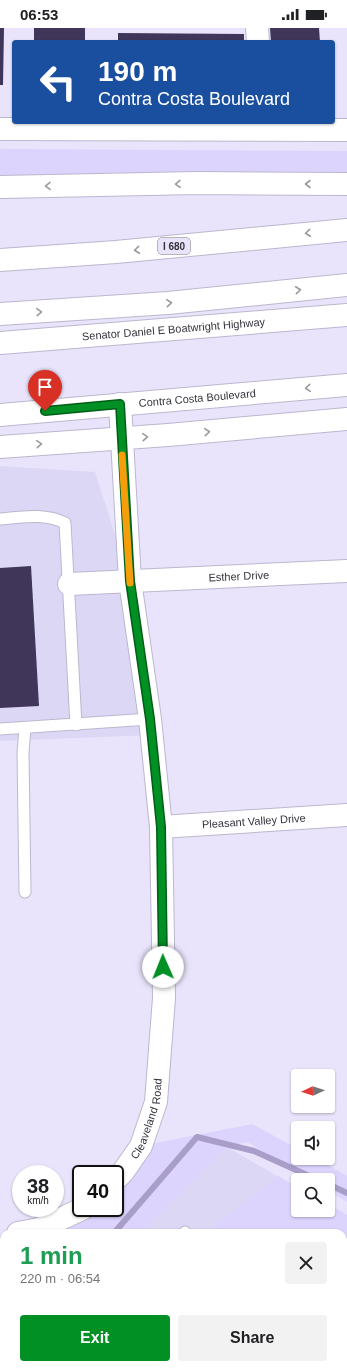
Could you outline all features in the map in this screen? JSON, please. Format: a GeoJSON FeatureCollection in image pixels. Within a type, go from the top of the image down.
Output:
{"type":"FeatureCollection","features":[{"type":"Feature","properties":{"kind":"main road"},"geometry":{"type":"LineString","coordinates":[[257,28],[258,40]]}},
{"type":"Feature","properties":{"kind":"main road"},"geometry":{"type":"LineString","coordinates":[[0,129],[261,126],[347,130]]}},
{"type":"Feature","properties":{"kind":"main road"},"geometry":{"type":"LineString","coordinates":[[0,187],[197,183],[347,184]]}},
{"type":"Feature","properties":{"kind":"main road","name":"I 680"},"geometry":{"type":"LineString","coordinates":[[0,260],[116,252],[347,230]]}},
{"type":"Feature","properties":{"kind":"main road"},"geometry":{"type":"LineString","coordinates":[[0,314],[168,303],[347,285]]}},
{"type":"Feature","properties":{"kind":"main road","name":"Senator Daniel E Boatwright Highway"},"geometry":{"type":"LineString","coordinates":[[0,343],[347,316]]}},
{"type":"Feature","properties":{"kind":"main road","name":"Contra Costa Boulevard"},"geometry":{"type":"LineString","coordinates":[[0,415],[347,385]]}},
{"type":"Feature","properties":{"kind":"main road","name":"Cleaveland Road"},"geometry":{"type":"LineString","coordinates":[[120,404],[130,581],[150,719],[161,827],[164,998],[156,1102],[142,1146],[124,1171]]}},
{"type":"Feature","properties":{"kind":"main road"},"geometry":{"type":"LineString","coordinates":[[0,447],[122,439],[347,419]]}},
{"type":"Feature","properties":{"kind":"main road","name":"Esther Drive"},"geometry":{"type":"LineString","coordinates":[[69,584],[347,571]]}},
{"type":"Feature","properties":{"kind":"main road","name":"Pleasant Valley Drive"},"geometry":{"type":"LineString","coordinates":[[161,827],[347,815]]}},
{"type":"Feature","properties":{"kind":"main road"},"geometry":{"type":"LineString","coordinates":[[39,1229],[72,1214]]}},
{"type":"Feature","properties":{"kind":"lane"},"geometry":{"type":"LineString","coordinates":[[0,519],[54,517],[65,523],[76,725]]}},
{"type":"Feature","properties":{"kind":"lane"},"geometry":{"type":"LineString","coordinates":[[0,729],[150,719]]}},
{"type":"Feature","properties":{"kind":"lane"},"geometry":{"type":"LineString","coordinates":[[25,728],[23,753],[25,892]]}},
{"type":"Feature","properties":{"kind":"shaded area"},"geometry":{"type":"Polygon","coordinates":[[[0,149],[347,151],[347,184],[0,187],[0,149]]]}},
{"type":"Feature","properties":{"kind":"shaded area"},"geometry":{"type":"Polygon","coordinates":[[[0,466],[95,472],[130,581],[152,735],[0,741],[0,466]]]}},
{"type":"Feature","properties":{"kind":"shaded area"},"geometry":{"type":"Polygon","coordinates":[[[252,1124],[291,1145],[291,1165],[327,1165],[347,1176],[347,1202],[335,1194],[335,1173],[299,1173],[247,1142],[227,1147],[145,1229],[58,1229],[73,1217],[124,1217],[124,1168],[141,1146],[252,1124]]]}},
{"type":"Feature","properties":{"kind":"shaded area"},"geometry":{"type":"Polygon","coordinates":[[[227,1147],[291,1184],[291,1217],[335,1217],[335,1208],[347,1215],[347,1229],[145,1229],[227,1147]]]}},
{"type":"Feature","properties":{"kind":"shaded area"},"geometry":{"type":"Polygon","coordinates":[[[278,1176],[291,1184],[291,1217],[335,1217],[335,1208],[347,1215],[347,1229],[211,1229],[278,1176]]]}},
{"type":"Feature","properties":{"kind":"building"},"geometry":{"type":"Polygon","coordinates":[[[0,28],[4,28],[3,85],[0,85],[0,28]]]}},
{"type":"Feature","properties":{"kind":"building"},"geometry":{"type":"Polygon","coordinates":[[[34,28],[85,28],[85,40],[34,40],[34,28]]]}},
{"type":"Feature","properties":{"kind":"building"},"geometry":{"type":"Polygon","coordinates":[[[270,28],[319,28],[320,40],[271,40],[270,28]]]}},
{"type":"Feature","properties":{"kind":"building"},"geometry":{"type":"Polygon","coordinates":[[[118,33],[244,34],[244,40],[118,40],[118,33]]]}},
{"type":"Feature","properties":{"kind":"building"},"geometry":{"type":"Polygon","coordinates":[[[31,566],[39,706],[0,708],[0,568],[31,566]]]}},
{"type":"Feature","properties":{"kind":"waterway"},"geometry":{"type":"LineString","coordinates":[[117,1229],[197,1137],[254,1151],[303,1173]]}},
{"type":"Feature","properties":{"kind":"waterway"},"geometry":{"type":"LineString","coordinates":[[335,1187],[347,1193]]}},
{"type":"Feature","properties":{"kind":"slow traffic"},"geometry":{"type":"LineString","coordinates":[[122,455],[130,583]]}},
{"type":"Feature","properties":{"kind":"route"},"geometry":{"type":"LineString","coordinates":[[45,411],[120,404],[130,581],[150,719],[161,827],[163,967]]}}]}
